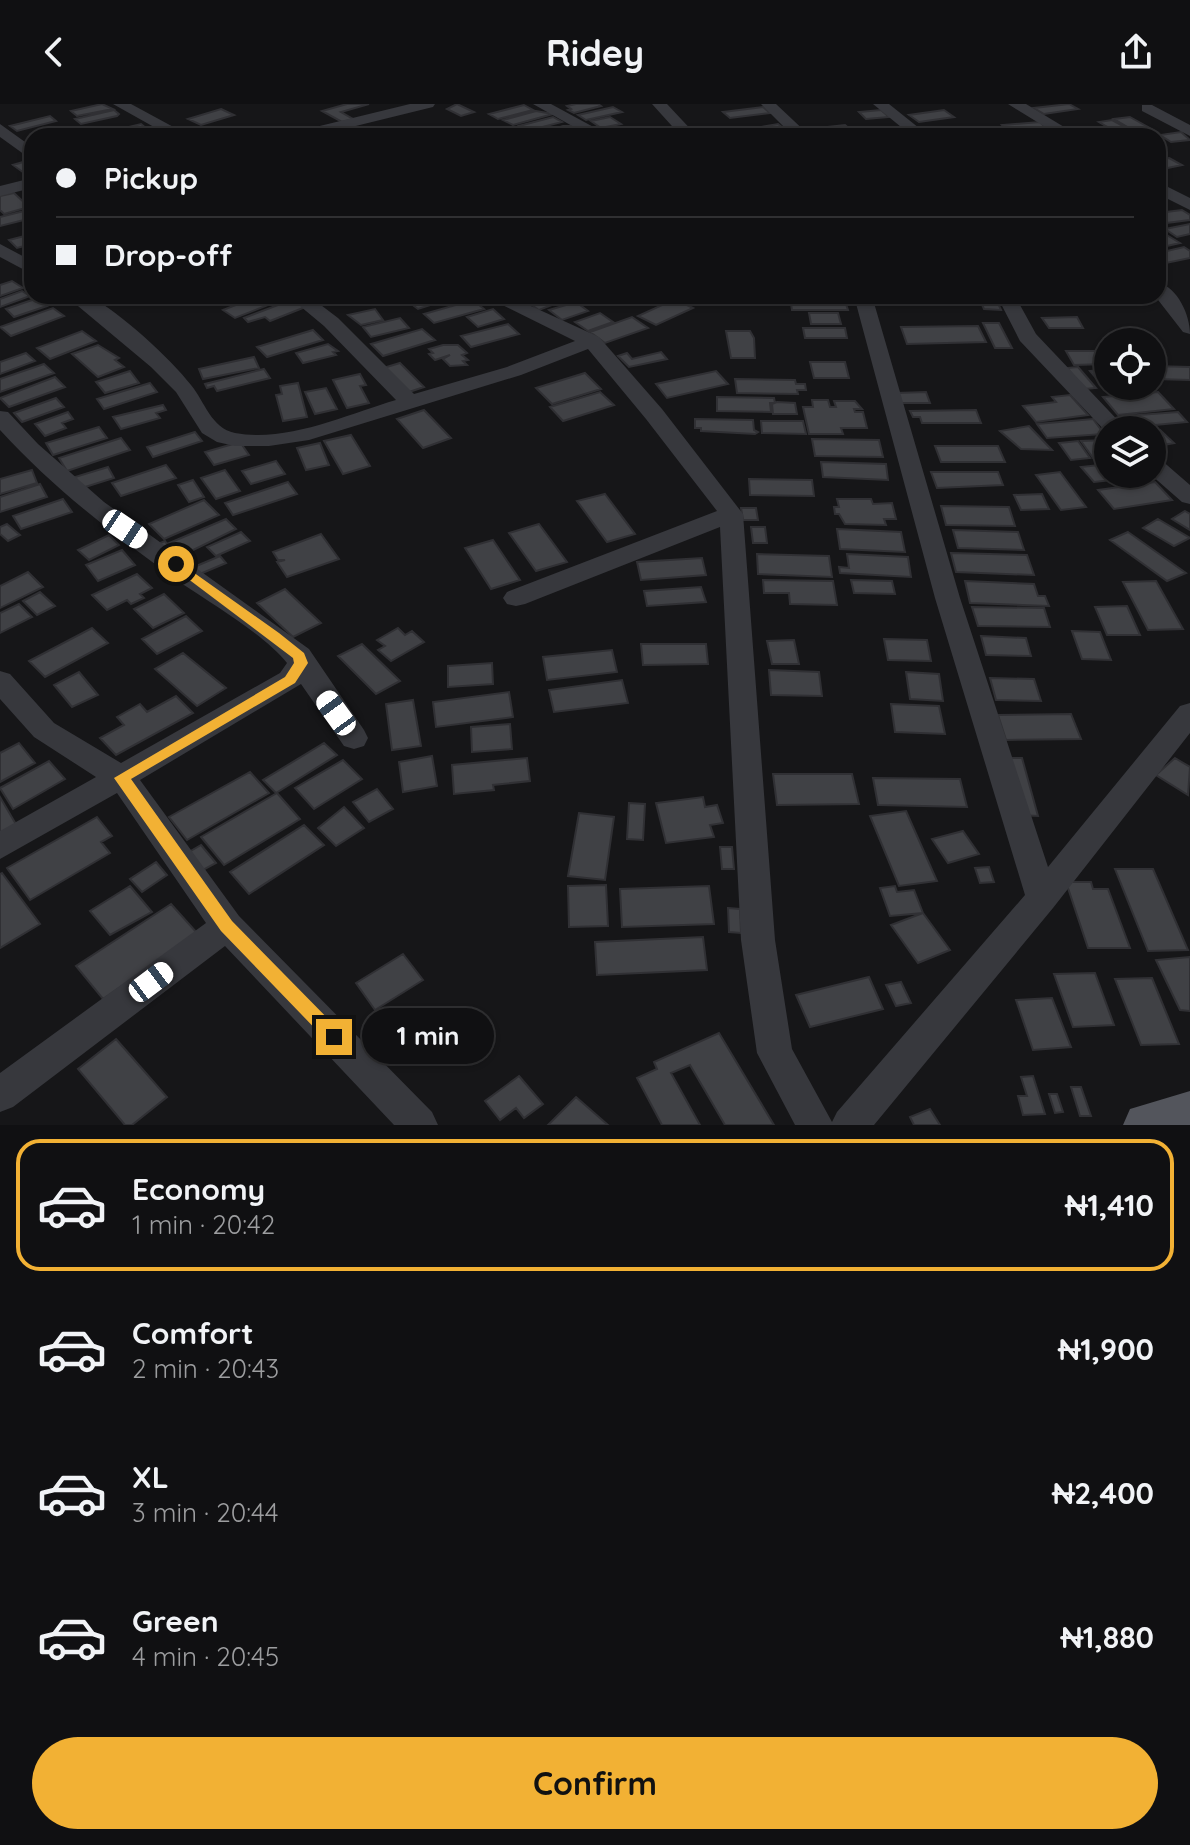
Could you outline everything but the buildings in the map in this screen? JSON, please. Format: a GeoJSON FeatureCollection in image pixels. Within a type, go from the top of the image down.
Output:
{"type":"FeatureCollection","features":[{"type":"Feature","properties":{"kind":"main road"},"geometry":{"type":"LineString","coordinates":[[1146,1125],[1190,1113]]}},
{"type":"Feature","properties":{"kind":"street"},"geometry":{"type":"LineString","coordinates":[[120,104],[166,128]]}},
{"type":"Feature","properties":{"kind":"street"},"geometry":{"type":"LineString","coordinates":[[329,128],[428,104]]}},
{"type":"Feature","properties":{"kind":"street"},"geometry":{"type":"LineString","coordinates":[[540,104],[586,128]]}},
{"type":"Feature","properties":{"kind":"street"},"geometry":{"type":"LineString","coordinates":[[659,104],[682,128]]}},
{"type":"Feature","properties":{"kind":"street"},"geometry":{"type":"LineString","coordinates":[[768,104],[794,128]]}},
{"type":"Feature","properties":{"kind":"street"},"geometry":{"type":"LineString","coordinates":[[880,104],[911,128]]}},
{"type":"Feature","properties":{"kind":"street"},"geometry":{"type":"LineString","coordinates":[[1015,104],[1057,128]]}},
{"type":"Feature","properties":{"kind":"street"},"geometry":{"type":"LineString","coordinates":[[1147,108],[1190,131]]}},
{"type":"Feature","properties":{"kind":"street"},"geometry":{"type":"LineString","coordinates":[[0,129],[24,148]]}},
{"type":"Feature","properties":{"kind":"street"},"geometry":{"type":"LineString","coordinates":[[0,191],[24,185]]}},
{"type":"Feature","properties":{"kind":"street"},"geometry":{"type":"LineString","coordinates":[[1166,192],[1190,205]]}},
{"type":"Feature","properties":{"kind":"street"},"geometry":{"type":"LineString","coordinates":[[0,249],[24,264]]}},
{"type":"Feature","properties":{"kind":"street"},"geometry":{"type":"LineString","coordinates":[[1166,296],[1190,298]]}},
{"type":"Feature","properties":{"kind":"street"},"geometry":{"type":"LineString","coordinates":[[1166,300],[1190,328]]}},
{"type":"Feature","properties":{"kind":"street"},"geometry":{"type":"LineString","coordinates":[[86,304],[141,344],[186,391],[205,424],[225,437],[276,440],[301,435],[514,371],[592,341]]}},
{"type":"Feature","properties":{"kind":"street"},"geometry":{"type":"LineString","coordinates":[[307,304],[331,322],[410,402]]}},
{"type":"Feature","properties":{"kind":"street"},"geometry":{"type":"LineString","coordinates":[[511,304],[592,341],[654,414],[731,514],[758,940],[775,1053],[815,1125]]}},
{"type":"Feature","properties":{"kind":"street"},"geometry":{"type":"LineString","coordinates":[[865,304],[907,467],[962,654],[1042,898]]}},
{"type":"Feature","properties":{"kind":"street"},"geometry":{"type":"LineString","coordinates":[[1010,304],[1027,337],[1103,416]]}},
{"type":"Feature","properties":{"kind":"street"},"geometry":{"type":"LineString","coordinates":[[0,417],[24,445],[91,503],[299,656],[354,738]]}},
{"type":"Feature","properties":{"kind":"street"},"geometry":{"type":"LineString","coordinates":[[1166,476],[1190,497]]}},
{"type":"Feature","properties":{"kind":"street"},"geometry":{"type":"LineString","coordinates":[[516,598],[731,514]]}},
{"type":"Feature","properties":{"kind":"street"},"geometry":{"type":"LineString","coordinates":[[0,846],[290,680],[301,663]]}},
{"type":"Feature","properties":{"kind":"street"},"geometry":{"type":"LineString","coordinates":[[0,681],[44,730],[122,778],[227,926],[419,1125]]}},
{"type":"Feature","properties":{"kind":"street"},"geometry":{"type":"LineString","coordinates":[[850,1125],[1042,898],[1190,713]]}},
{"type":"Feature","properties":{"kind":"street"},"geometry":{"type":"LineString","coordinates":[[0,1095],[227,926]]}},
{"type":"Feature","properties":{"kind":"route"},"geometry":{"type":"LineString","coordinates":[[176,564],[274,636],[299,656],[301,663],[290,680],[122,778],[227,926],[334,1037]]}}]}
